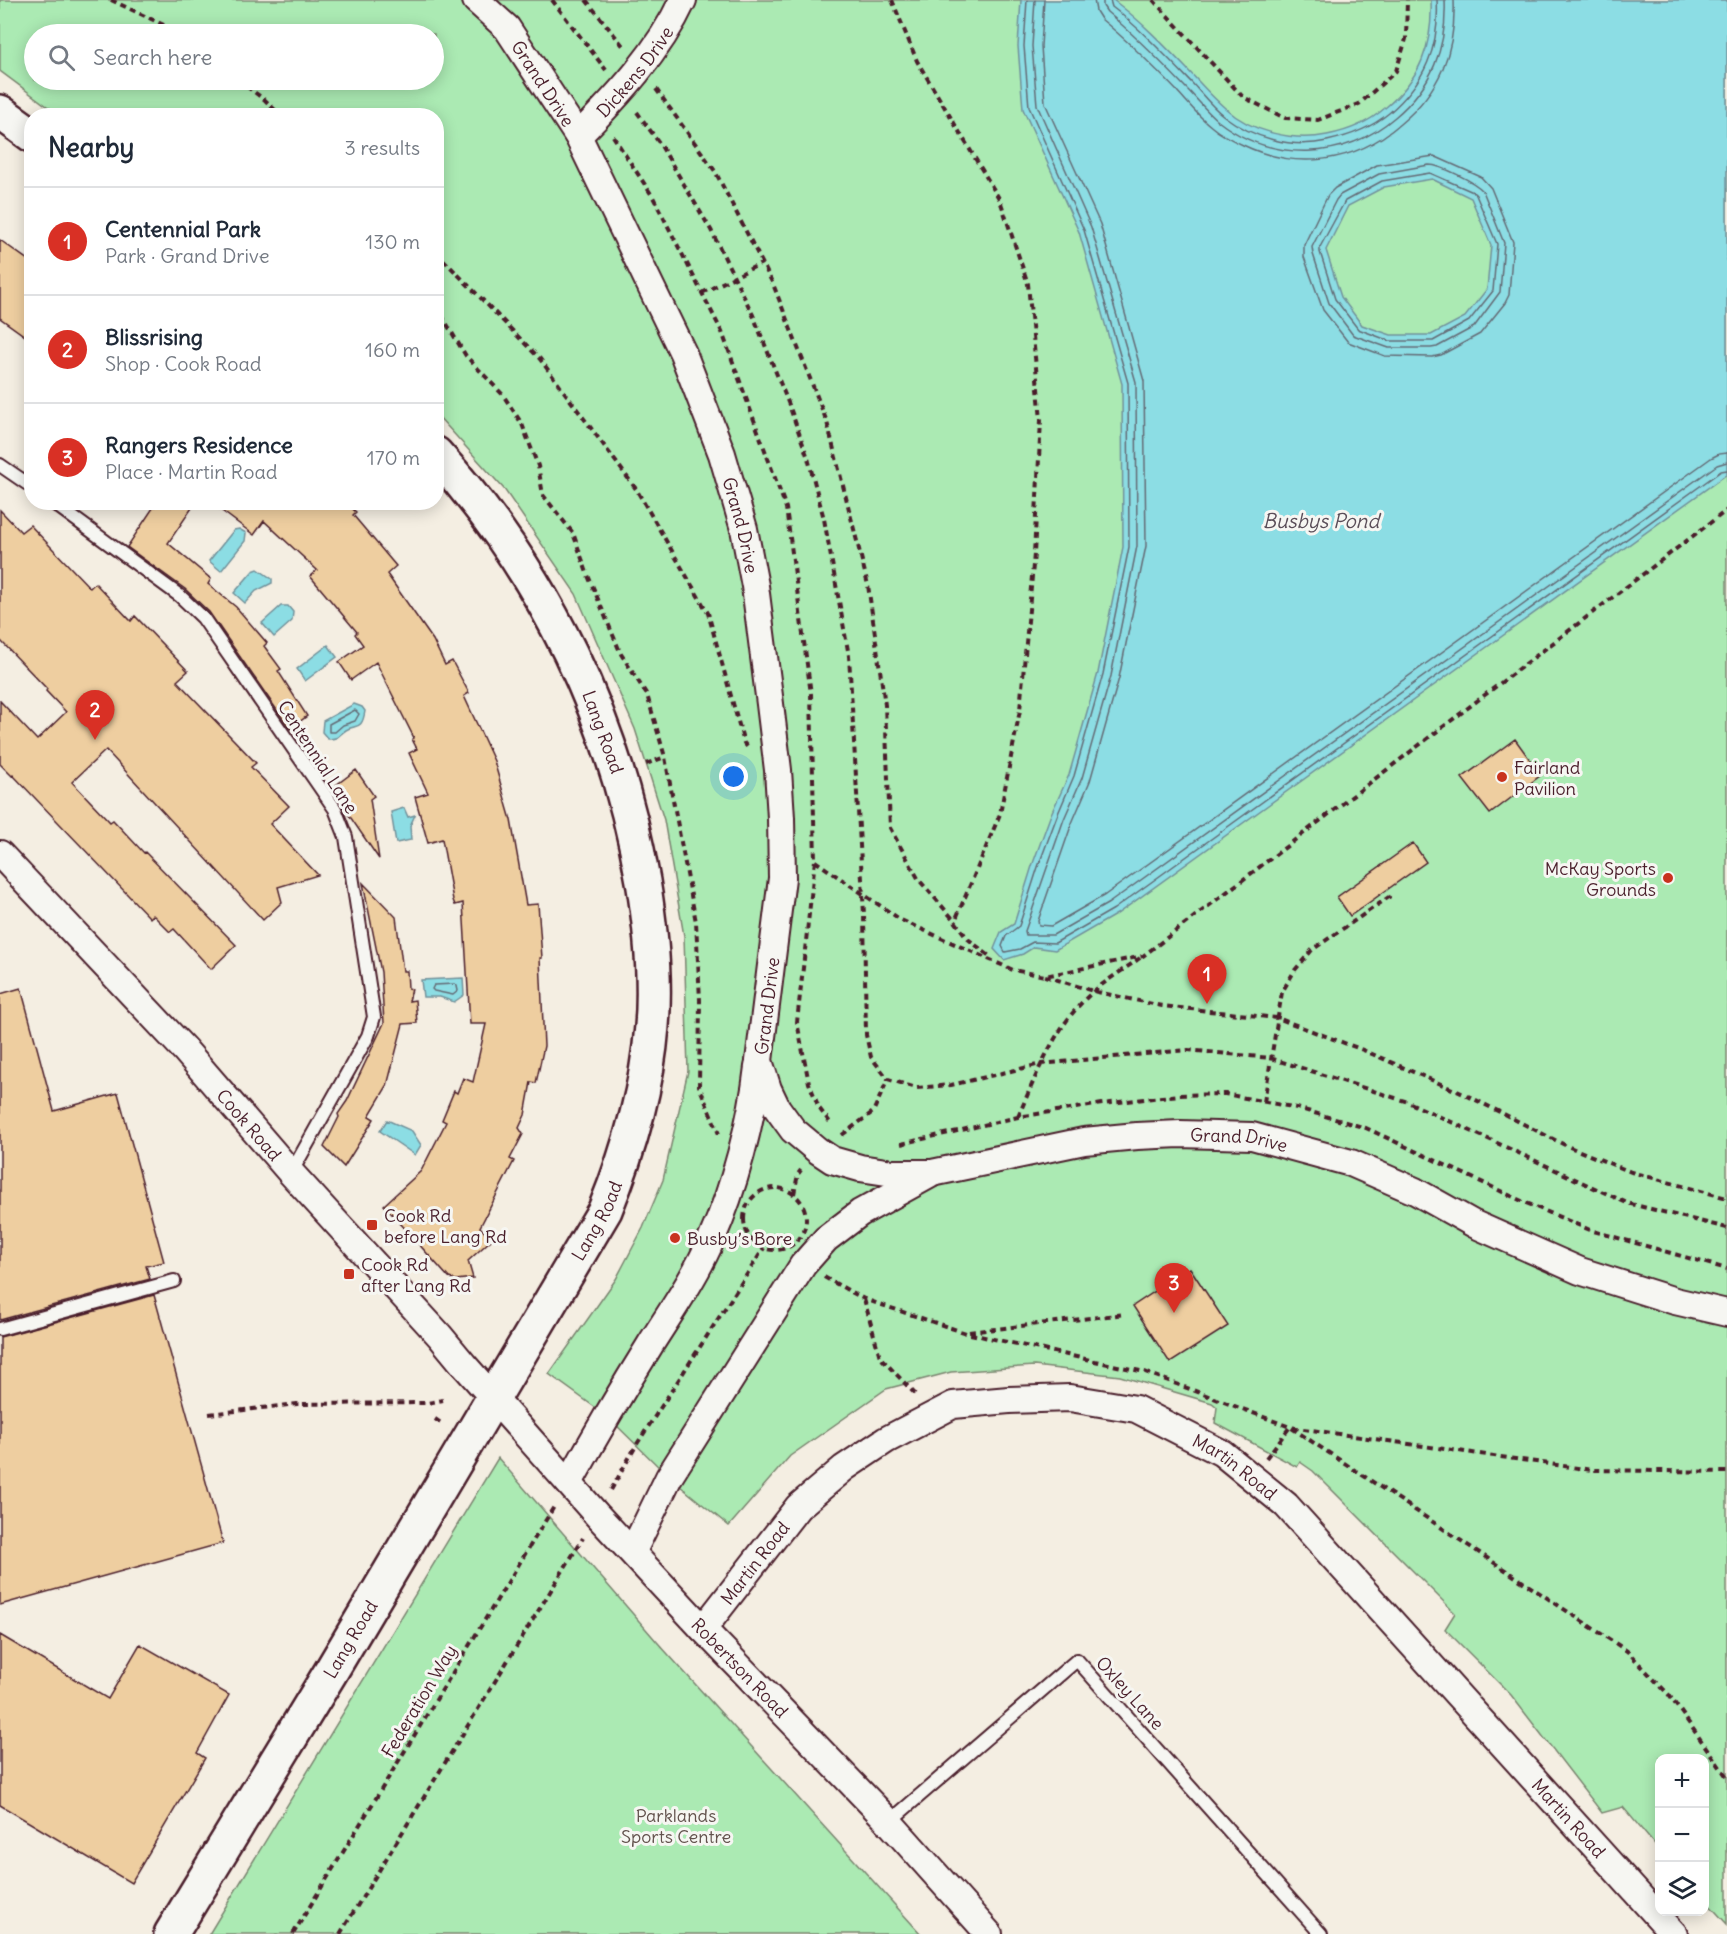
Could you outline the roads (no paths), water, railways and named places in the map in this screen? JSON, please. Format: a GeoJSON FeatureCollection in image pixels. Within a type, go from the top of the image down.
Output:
{"type":"FeatureCollection","features":[{"type":"Feature","properties":{"kind":"street","name":"Grand Drive"},"geometry":{"type":"LineString","coordinates":[[476,0],[507,28],[578,136],[683,353],[722,454],[744,529],[755,586],[779,784],[782,878],[759,1061],[777,1108],[794,1130],[832,1160],[860,1168],[893,1173],[932,1173],[1084,1141],[1180,1134],[1252,1136],[1351,1163],[1415,1191],[1474,1224],[1580,1271],[1676,1301],[1727,1313]]}},
{"type":"Feature","properties":{"kind":"street","name":"Dickens Drive"},"geometry":{"type":"LineString","coordinates":[[578,136],[600,115],[657,45],[683,0]]}},
{"type":"Feature","properties":{"kind":"street"},"geometry":{"type":"LineString","coordinates":[[0,112],[24,129]]}},
{"type":"Feature","properties":{"kind":"street","name":"Lang Road"},"geometry":{"type":"LineString","coordinates":[[171,1934],[319,1691],[605,1210],[621,1171],[637,1117],[647,1068],[652,1024],[653,973],[649,915],[623,787],[602,724],[577,665],[543,599],[519,559],[485,512],[444,463]]}},
{"type":"Feature","properties":{"kind":"street","name":"Cook Road"},"geometry":{"type":"LineString","coordinates":[[0,854],[184,1049],[291,1173],[440,1336],[493,1398]]}},
{"type":"Feature","properties":{"kind":"street"},"geometry":{"type":"LineString","coordinates":[[569,1483],[607,1416],[695,1273],[713,1237],[730,1190],[754,1100],[759,1061]]}},
{"type":"Feature","properties":{"kind":"street"},"geometry":{"type":"LineString","coordinates":[[633,1551],[669,1477],[803,1265],[826,1239],[860,1213],[932,1173]]}},
{"type":"Feature","properties":{"kind":"street","name":"Robertson Road"},"geometry":{"type":"LineString","coordinates":[[493,1398],[703,1629],[889,1822],[988,1934]]}},
{"type":"Feature","properties":{"kind":"street","name":"Martin Road"},"geometry":{"type":"LineString","coordinates":[[703,1629],[798,1507],[844,1468],[886,1440],[929,1417],[953,1405],[1009,1400],[1070,1398],[1136,1409],[1222,1453],[1286,1505],[1674,1934]]}},
{"type":"Feature","properties":{"kind":"lane"},"geometry":{"type":"LineString","coordinates":[[0,465],[24,482]]}},
{"type":"Feature","properties":{"kind":"lane","name":"Centennial Lane"},"geometry":{"type":"LineString","coordinates":[[63,510],[180,596],[203,618],[335,809],[346,837],[374,1017],[368,1036],[291,1173]]}},
{"type":"Feature","properties":{"kind":"lane"},"geometry":{"type":"LineString","coordinates":[[0,1329],[174,1281]]}},
{"type":"Feature","properties":{"kind":"lane","name":"Oxley Lane"},"geometry":{"type":"LineString","coordinates":[[889,1822],[1077,1660],[1321,1934]]}},
{"type":"Feature","properties":{"kind":"water","name":"Busbys Pond"},"geometry":{"type":"Polygon","coordinates":[[[1021,0],[1113,0],[1151,33],[1215,99],[1235,116],[1273,133],[1314,137],[1357,126],[1385,108],[1397,97],[1415,73],[1427,47],[1431,0],[1727,0],[1727,474],[1117,914],[1055,950],[1034,947],[1023,954],[1004,960],[994,949],[1001,932],[1014,924],[1051,814],[1069,775],[1098,673],[1123,547],[1122,384],[1079,232],[1023,109],[1018,46],[1021,0]],[[1432,179],[1384,187],[1348,206],[1326,250],[1341,297],[1362,325],[1391,335],[1431,335],[1465,317],[1487,289],[1491,245],[1471,198],[1432,179]]]}},
{"type":"Feature","properties":{"kind":"water"},"geometry":{"type":"Polygon","coordinates":[[[239,529],[246,533],[245,541],[221,571],[209,561],[234,530],[239,529]]]}},
{"type":"Feature","properties":{"kind":"water"},"geometry":{"type":"Polygon","coordinates":[[[258,569],[272,579],[272,583],[256,591],[245,603],[234,593],[253,571],[258,569]]]}},
{"type":"Feature","properties":{"kind":"water"},"geometry":{"type":"Polygon","coordinates":[[[281,606],[288,606],[293,612],[292,621],[274,637],[262,623],[281,606]]]}},
{"type":"Feature","properties":{"kind":"water"},"geometry":{"type":"Polygon","coordinates":[[[328,645],[337,657],[305,681],[297,669],[328,645]]]}},
{"type":"Feature","properties":{"kind":"water"},"geometry":{"type":"Polygon","coordinates":[[[354,704],[365,711],[362,722],[337,737],[328,739],[322,732],[323,721],[354,704]]]}},
{"type":"Feature","properties":{"kind":"water"},"geometry":{"type":"Polygon","coordinates":[[[404,808],[408,817],[415,815],[410,826],[411,840],[396,843],[391,812],[404,808]]]}},
{"type":"Feature","properties":{"kind":"water"},"geometry":{"type":"Polygon","coordinates":[[[463,978],[464,995],[454,1002],[440,997],[423,997],[421,980],[463,978]]]}},
{"type":"Feature","properties":{"kind":"water"},"geometry":{"type":"Polygon","coordinates":[[[387,1120],[412,1131],[421,1145],[415,1155],[380,1131],[387,1120]]]}},
{"type":"Feature","properties":{"kind":"place","name":"Blissrising"},"geometry":{"type":"Point","coordinates":[95,740]}},
{"type":"Feature","properties":{"kind":"place","name":"Fairland Pavilion"},"geometry":{"type":"Point","coordinates":[1502,777]}},
{"type":"Feature","properties":{"kind":"place","name":"McKay Sports Grounds"},"geometry":{"type":"Point","coordinates":[1668,878]}},
{"type":"Feature","properties":{"kind":"place","name":"Centennial Park"},"geometry":{"type":"Point","coordinates":[1207,1004]}},
{"type":"Feature","properties":{"kind":"place","name":"Cook Rd before Lang Rd"},"geometry":{"type":"Point","coordinates":[372,1225]}},
{"type":"Feature","properties":{"kind":"place","name":"Busby’s Bore"},"geometry":{"type":"Point","coordinates":[675,1238]}},
{"type":"Feature","properties":{"kind":"place","name":"Cook Rd after Lang Rd"},"geometry":{"type":"Point","coordinates":[349,1274]}},
{"type":"Feature","properties":{"kind":"place","name":"Rangers Residence"},"geometry":{"type":"Point","coordinates":[1174,1313]}},
{"type":"Feature","properties":{"kind":"park label","name":"Parklands Sports Centre"},"geometry":{"type":"Point","coordinates":[676,1825]}}]}
